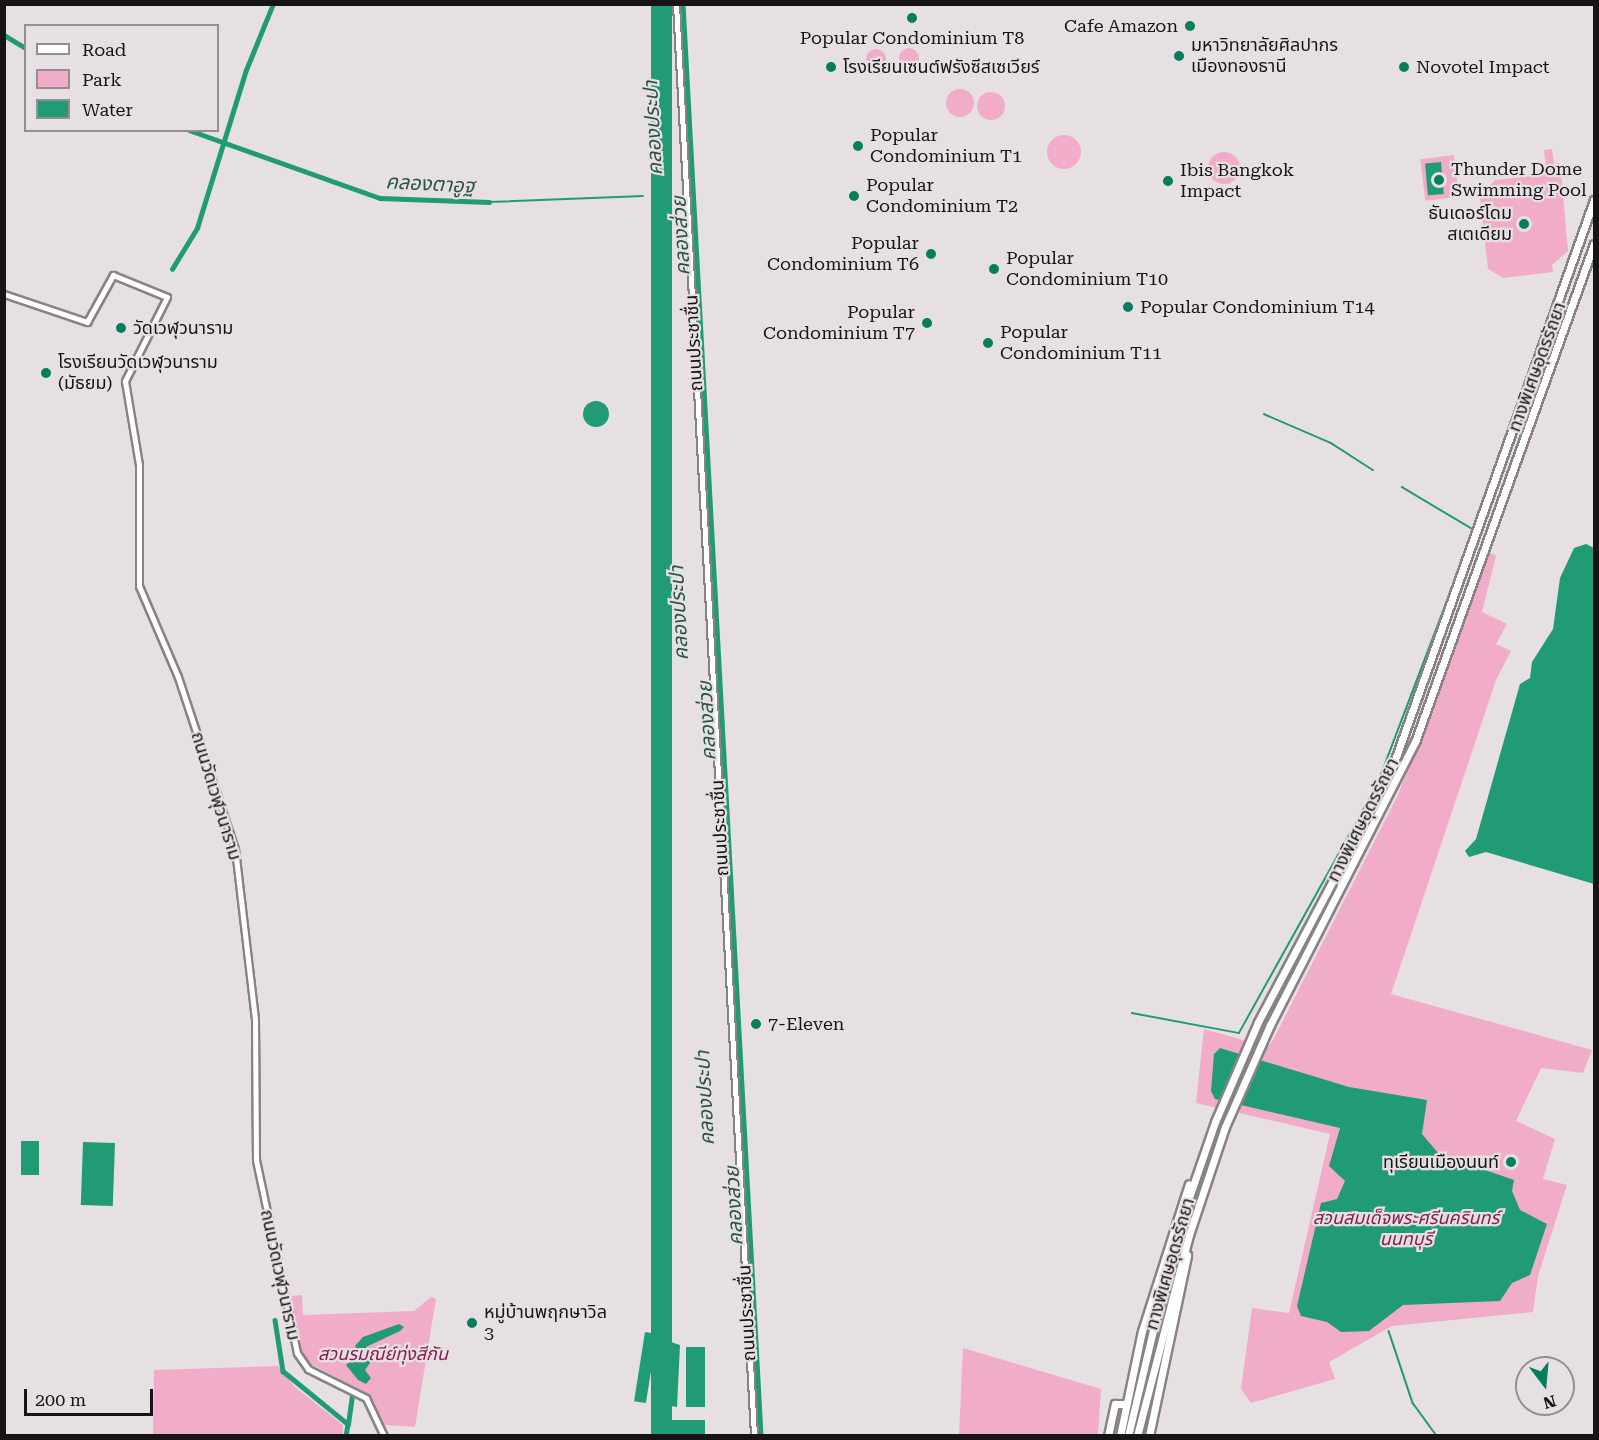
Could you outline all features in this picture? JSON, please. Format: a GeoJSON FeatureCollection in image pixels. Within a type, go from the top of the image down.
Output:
{"type":"FeatureCollection","features":[{"type":"Feature","properties":{"kind":"highway","name":"ทางพิเศษอุดรรัถยา"},"geometry":{"type":"LineString","coordinates":[[1128,1436],[1174,1241],[1215,1122],[1258,1022],[1391,771],[1594,200]]}},
{"type":"Feature","properties":{"kind":"highway","name":"ทางพิเศษอุดรรัถยา"},"geometry":{"type":"LineString","coordinates":[[1137,1436],[1189,1235],[1225,1127],[1269,1025],[1415,742],[1594,244]]}},
{"type":"Feature","properties":{"kind":"highway"},"geometry":{"type":"LineString","coordinates":[[1120,1436],[1142,1331],[1174,1221],[1215,1122]]}},
{"type":"Feature","properties":{"kind":"highway"},"geometry":{"type":"LineString","coordinates":[[1149,1433],[1189,1235]]}},
{"type":"Feature","properties":{"kind":"highway"},"geometry":{"type":"LineString","coordinates":[[1108,1436],[1114,1404],[1126,1404]]}},
{"type":"Feature","properties":{"kind":"street","name":"ถนนประชาชื่น"},"geometry":{"type":"LineString","coordinates":[[676,4],[754,1436]]}},
{"type":"Feature","properties":{"kind":"street","name":"ถนนวัดเวฬุวนาราม"},"geometry":{"type":"LineString","coordinates":[[4,294],[87,322],[113,275],[167,297],[125,381],[139,465],[137,568],[238,862],[255,1019],[256,1160],[293,1339],[308,1369],[366,1398],[384,1436]]}},
{"type":"Feature","properties":{"kind":"green space"},"geometry":{"type":"Polygon","coordinates":[[[909,48],[916,51],[919,58],[916,65],[909,68],[902,65],[899,58],[902,51],[909,48]]]}},
{"type":"Feature","properties":{"kind":"green space"},"geometry":{"type":"Polygon","coordinates":[[[876,49],[883,52],[886,59],[883,66],[876,69],[869,66],[866,59],[869,52],[876,49]]]}},
{"type":"Feature","properties":{"kind":"green space"},"geometry":{"type":"Polygon","coordinates":[[[960,89],[970,93],[974,103],[970,113],[960,117],[950,113],[946,103],[950,93],[960,89]]]}},
{"type":"Feature","properties":{"kind":"green space"},"geometry":{"type":"Polygon","coordinates":[[[991,92],[1001,96],[1005,106],[1001,116],[991,120],[981,116],[977,106],[981,96],[991,92]]]}},
{"type":"Feature","properties":{"kind":"green space"},"geometry":{"type":"Polygon","coordinates":[[[1064,135],[1076,140],[1081,152],[1076,164],[1064,169],[1052,164],[1047,152],[1052,140],[1064,135]]]}},
{"type":"Feature","properties":{"kind":"green space","name":"ธันเดอร์โดม สเตเดียม"},"geometry":{"type":"Polygon","coordinates":[[[1552,149],[1554,164],[1560,163],[1568,251],[1552,265],[1553,272],[1503,278],[1488,269],[1480,197],[1495,180],[1547,174],[1544,150],[1552,149]]]}},
{"type":"Feature","properties":{"kind":"green space"},"geometry":{"type":"Polygon","coordinates":[[[1224,152],[1235,157],[1240,168],[1235,179],[1224,184],[1213,179],[1208,168],[1213,157],[1224,152]]]}},
{"type":"Feature","properties":{"kind":"green space","name":"Thunder Dome Swimming Pool"},"geometry":{"type":"Polygon","coordinates":[[[1454,155],[1459,197],[1425,201],[1420,159],[1454,155]]]}},
{"type":"Feature","properties":{"kind":"green space"},"geometry":{"type":"Polygon","coordinates":[[[1490,553],[1496,556],[1482,612],[1507,624],[1496,644],[1511,651],[1496,680],[1391,994],[1592,1050],[1583,1073],[1541,1068],[1516,1121],[1555,1139],[1543,1179],[1567,1185],[1538,1276],[1533,1312],[1392,1326],[1329,1362],[1335,1379],[1251,1403],[1241,1389],[1252,1308],[1289,1313],[1330,1134],[1196,1103],[1204,1029],[1268,1047],[1273,1040],[1398,795],[1490,553]]]}},
{"type":"Feature","properties":{"kind":"green space","name":"สวนรมณีย์ทุ่งสีกัน"},"geometry":{"type":"Polygon","coordinates":[[[302,1295],[303,1315],[414,1311],[431,1297],[436,1299],[415,1427],[385,1425],[367,1393],[303,1360],[290,1296],[302,1295]]]}},
{"type":"Feature","properties":{"kind":"green space"},"geometry":{"type":"Polygon","coordinates":[[[963,1348],[1101,1389],[1098,1435],[959,1435],[963,1348]]]}},
{"type":"Feature","properties":{"kind":"green space"},"geometry":{"type":"Polygon","coordinates":[[[278,1366],[295,1387],[343,1425],[343,1435],[153,1435],[154,1370],[278,1366]]]}},
{"type":"Feature","properties":{"kind":"water","name":"คลองประปา"},"geometry":{"type":"Polygon","coordinates":[[[651,5],[672,5],[672,1436],[651,1436],[651,5]]]}},
{"type":"Feature","properties":{"kind":"water"},"geometry":{"type":"Polygon","coordinates":[[[1441,162],[1444,194],[1428,195],[1425,163],[1441,162]]]}},
{"type":"Feature","properties":{"kind":"water"},"geometry":{"type":"Polygon","coordinates":[[[596,401],[605,405],[609,414],[605,423],[596,427],[587,423],[583,414],[587,405],[596,401]]]}},
{"type":"Feature","properties":{"kind":"water"},"geometry":{"type":"Polygon","coordinates":[[[1586,544],[1594,548],[1594,884],[1486,852],[1469,857],[1465,851],[1476,839],[1520,684],[1530,678],[1532,662],[1553,629],[1560,578],[1574,548],[1586,544]]]}},
{"type":"Feature","properties":{"kind":"water","name":"สวนสมเด็จพระศรีนครินทร์ นนทบุรี"},"geometry":{"type":"Polygon","coordinates":[[[1220,1048],[1349,1087],[1427,1100],[1422,1134],[1439,1154],[1514,1180],[1512,1191],[1520,1210],[1547,1224],[1530,1275],[1512,1283],[1500,1301],[1403,1305],[1369,1331],[1341,1332],[1327,1322],[1301,1316],[1297,1306],[1321,1203],[1337,1199],[1345,1181],[1329,1166],[1340,1128],[1215,1099],[1211,1091],[1214,1054],[1220,1048]]]}},
{"type":"Feature","properties":{"kind":"water"},"geometry":{"type":"Polygon","coordinates":[[[21,1141],[39,1141],[39,1175],[21,1175],[21,1141]]]}},
{"type":"Feature","properties":{"kind":"water"},"geometry":{"type":"Polygon","coordinates":[[[83,1142],[115,1143],[113,1206],[81,1205],[83,1142]]]}},
{"type":"Feature","properties":{"kind":"water"},"geometry":{"type":"Polygon","coordinates":[[[399,1324],[404,1327],[400,1331],[366,1347],[370,1363],[365,1370],[371,1378],[366,1384],[358,1380],[346,1365],[357,1357],[355,1346],[363,1337],[399,1324]]]}},
{"type":"Feature","properties":{"kind":"water"},"geometry":{"type":"Polygon","coordinates":[[[645,1332],[657,1334],[646,1403],[634,1401],[645,1332]]]}},
{"type":"Feature","properties":{"kind":"water"},"geometry":{"type":"Polygon","coordinates":[[[665,1340],[680,1345],[677,1407],[659,1404],[665,1340]]]}},
{"type":"Feature","properties":{"kind":"water"},"geometry":{"type":"Polygon","coordinates":[[[686,1347],[705,1347],[705,1407],[686,1407],[686,1347]]]}},
{"type":"Feature","properties":{"kind":"water"},"geometry":{"type":"Polygon","coordinates":[[[672,1420],[705,1420],[705,1435],[672,1435],[672,1420]]]}},
{"type":"Feature","properties":{"kind":"waterway"},"geometry":{"type":"LineString","coordinates":[[172,269],[197,228],[246,70],[273,4]]}},
{"type":"Feature","properties":{"kind":"waterway","name":"คลองส่วย"},"geometry":{"type":"LineString","coordinates":[[683,4],[761,1436]]}},
{"type":"Feature","properties":{"kind":"waterway","name":"คลองตาอูฐ"},"geometry":{"type":"LineString","coordinates":[[4,35],[24,47]]}},
{"type":"Feature","properties":{"kind":"waterway","name":"คลองตาอูฐ"},"geometry":{"type":"LineString","coordinates":[[195,132],[380,198],[489,202]]}},
{"type":"Feature","properties":{"kind":"waterway","name":"คลองตาอูฐ"},"geometry":{"type":"LineString","coordinates":[[489,202],[643,196]]}},
{"type":"Feature","properties":{"kind":"waterway"},"geometry":{"type":"LineString","coordinates":[[1264,414],[1331,443],[1373,470]]}},
{"type":"Feature","properties":{"kind":"waterway"},"geometry":{"type":"LineString","coordinates":[[1402,487],[1474,530]]}},
{"type":"Feature","properties":{"kind":"waterway"},"geometry":{"type":"LineString","coordinates":[[1132,1013],[1239,1033],[1377,785],[1459,569]]}},
{"type":"Feature","properties":{"kind":"waterway"},"geometry":{"type":"LineString","coordinates":[[275,1320],[283,1371],[348,1424],[346,1436]]}},
{"type":"Feature","properties":{"kind":"waterway"},"geometry":{"type":"LineString","coordinates":[[1389,1331],[1413,1403],[1437,1436]]}},
{"type":"Feature","properties":{"kind":"waterway"},"geometry":{"type":"LineString","coordinates":[[348,1424],[352,1394]]}},
{"type":"Feature","properties":{"kind":"place","name":"Popular Condominium T8"},"geometry":{"type":"Point","coordinates":[912,18]}},
{"type":"Feature","properties":{"kind":"place","name":"Cafe Amazon"},"geometry":{"type":"Point","coordinates":[1190,26]}},
{"type":"Feature","properties":{"kind":"place","name":"มหาวิทยาลัยศิลปากร เมืองทองธานี"},"geometry":{"type":"Point","coordinates":[1179,56]}},
{"type":"Feature","properties":{"kind":"place","name":"โรงเรียนเซนต์ฟรังซีสเซเวียร์"},"geometry":{"type":"Point","coordinates":[831,67]}},
{"type":"Feature","properties":{"kind":"place","name":"Novotel Impact"},"geometry":{"type":"Point","coordinates":[1404,67]}},
{"type":"Feature","properties":{"kind":"place","name":"Popular Condominium T1"},"geometry":{"type":"Point","coordinates":[858,146]}},
{"type":"Feature","properties":{"kind":"place","name":"Thunder Dome Swimming Pool"},"geometry":{"type":"Point","coordinates":[1439,180]}},
{"type":"Feature","properties":{"kind":"place","name":"Ibis Bangkok Impact"},"geometry":{"type":"Point","coordinates":[1168,181]}},
{"type":"Feature","properties":{"kind":"place","name":"Popular Condominium T2"},"geometry":{"type":"Point","coordinates":[854,196]}},
{"type":"Feature","properties":{"kind":"place","name":"ธันเดอร์โดม สเตเดียม"},"geometry":{"type":"Point","coordinates":[1524,224]}},
{"type":"Feature","properties":{"kind":"place","name":"Popular Condominium T6"},"geometry":{"type":"Point","coordinates":[931,254]}},
{"type":"Feature","properties":{"kind":"place","name":"Popular Condominium T10"},"geometry":{"type":"Point","coordinates":[994,269]}},
{"type":"Feature","properties":{"kind":"place","name":"Popular Condominium T14"},"geometry":{"type":"Point","coordinates":[1128,307]}},
{"type":"Feature","properties":{"kind":"place","name":"Popular Condominium T7"},"geometry":{"type":"Point","coordinates":[927,323]}},
{"type":"Feature","properties":{"kind":"place","name":"วัดเวฬุวนาราม"},"geometry":{"type":"Point","coordinates":[121,328]}},
{"type":"Feature","properties":{"kind":"place","name":"Popular Condominium T11"},"geometry":{"type":"Point","coordinates":[988,343]}},
{"type":"Feature","properties":{"kind":"place","name":"โรงเรียนวัดเวฬุวนาราม (มัธยม)"},"geometry":{"type":"Point","coordinates":[46,373]}},
{"type":"Feature","properties":{"kind":"place","name":"7-Eleven"},"geometry":{"type":"Point","coordinates":[756,1024]}},
{"type":"Feature","properties":{"kind":"place","name":"ทุเรียนเมืองนนท์"},"geometry":{"type":"Point","coordinates":[1511,1162]}},
{"type":"Feature","properties":{"kind":"place","name":"หมู่บ้านพฤกษาวิล 3"},"geometry":{"type":"Point","coordinates":[472,1323]}}]}
